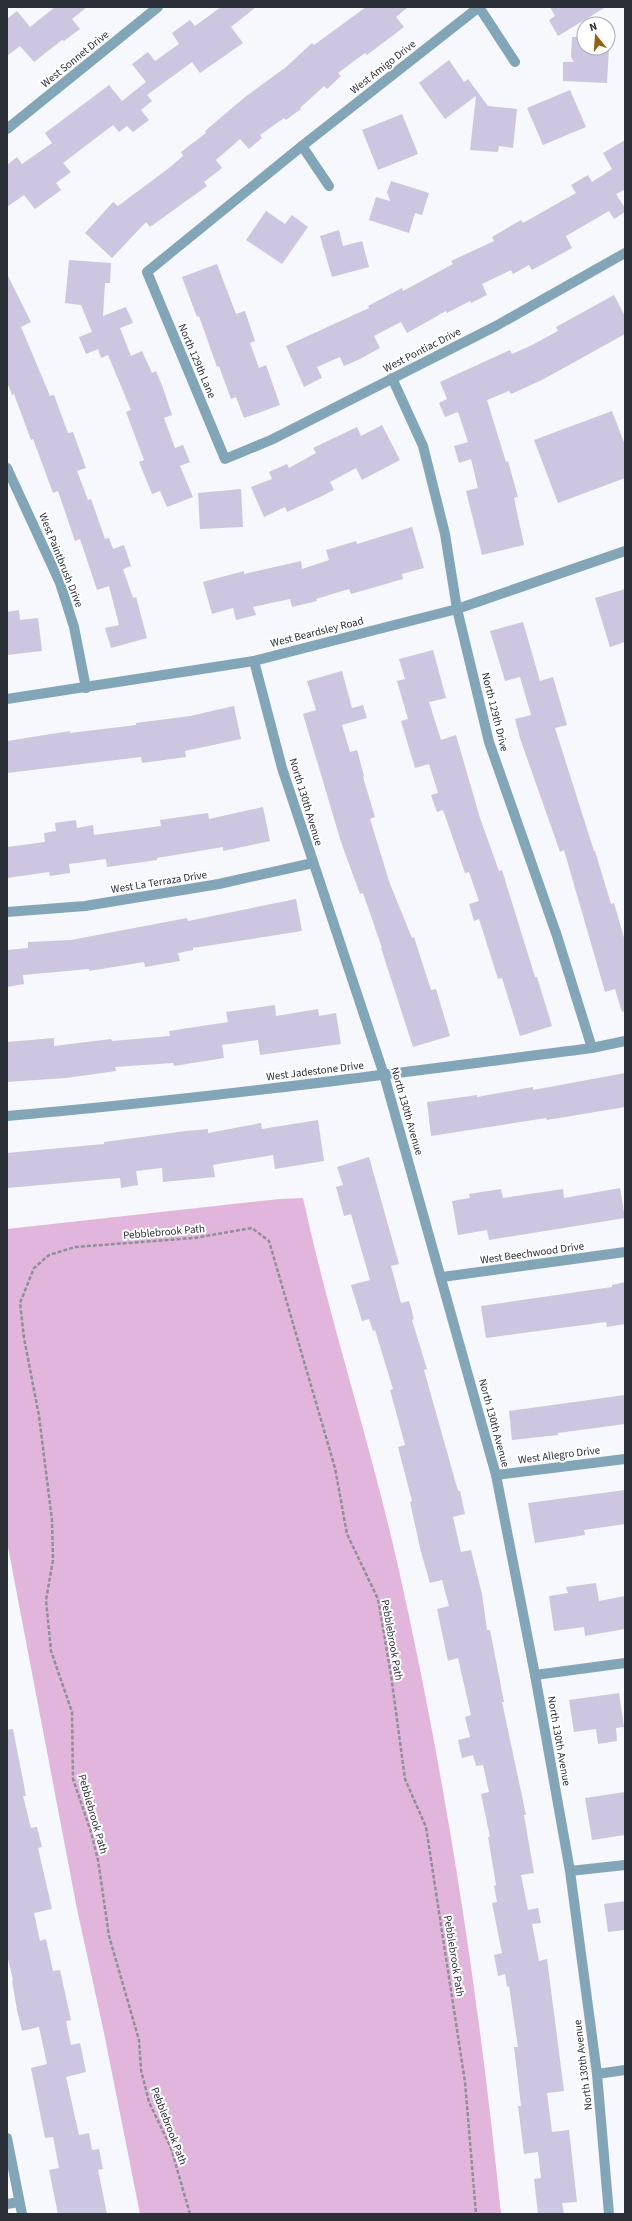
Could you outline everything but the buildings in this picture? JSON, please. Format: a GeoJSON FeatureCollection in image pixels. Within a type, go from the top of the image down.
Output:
{"type":"FeatureCollection","features":[{"type":"Feature","properties":{"kind":"street","name":"West Sonnet Drive"},"geometry":{"type":"LineString","coordinates":[[7,129],[158,7]]}},
{"type":"Feature","properties":{"kind":"street","name":"West Amigo Drive"},"geometry":{"type":"LineString","coordinates":[[147,272],[302,146],[479,7],[515,62]]}},
{"type":"Feature","properties":{"kind":"street"},"geometry":{"type":"LineString","coordinates":[[302,146],[329,186]]}},
{"type":"Feature","properties":{"kind":"street","name":"West Pontiac Drive"},"geometry":{"type":"LineString","coordinates":[[225,459],[270,440],[496,326],[625,253]]}},
{"type":"Feature","properties":{"kind":"street","name":"North 129th Lane"},"geometry":{"type":"LineString","coordinates":[[147,272],[225,459]]}},
{"type":"Feature","properties":{"kind":"street","name":"North 129th Drive"},"geometry":{"type":"LineString","coordinates":[[392,378],[423,446],[445,534],[457,609],[489,742],[557,936],[592,1048]]}},
{"type":"Feature","properties":{"kind":"street","name":"West Paintbrush Drive"},"geometry":{"type":"LineString","coordinates":[[7,468],[60,583],[74,628],[86,688]]}},
{"type":"Feature","properties":{"kind":"street","name":"West Beardsley Road"},"geometry":{"type":"LineString","coordinates":[[7,699],[254,661],[457,609],[625,551]]}},
{"type":"Feature","properties":{"kind":"street","name":"North 130th Avenue"},"geometry":{"type":"LineString","coordinates":[[254,661],[282,768],[312,863],[384,1075],[442,1277],[496,1475],[535,1674],[570,1871],[597,2074],[609,2214]]}},
{"type":"Feature","properties":{"kind":"street","name":"West La Terraza Drive"},"geometry":{"type":"LineString","coordinates":[[7,912],[85,906],[219,884],[312,863]]}},
{"type":"Feature","properties":{"kind":"street","name":"West Jadestone Drive"},"geometry":{"type":"LineString","coordinates":[[7,1116],[109,1107],[384,1075],[592,1048],[625,1041]]}},
{"type":"Feature","properties":{"kind":"street","name":"West Beechwood Drive"},"geometry":{"type":"LineString","coordinates":[[442,1277],[625,1252]]}},
{"type":"Feature","properties":{"kind":"street","name":"West Allegro Drive"},"geometry":{"type":"LineString","coordinates":[[496,1475],[625,1459]]}},
{"type":"Feature","properties":{"kind":"street"},"geometry":{"type":"LineString","coordinates":[[535,1674],[625,1663]]}},
{"type":"Feature","properties":{"kind":"street"},"geometry":{"type":"LineString","coordinates":[[570,1871],[625,1866]]}},
{"type":"Feature","properties":{"kind":"street"},"geometry":{"type":"LineString","coordinates":[[597,2074],[625,2070]]}},
{"type":"Feature","properties":{"kind":"street"},"geometry":{"type":"LineString","coordinates":[[7,2138],[22,2214]]}},
{"type":"Feature","properties":{"kind":"street"},"geometry":{"type":"LineString","coordinates":[[7,2204],[19,2202]]}},
{"type":"Feature","properties":{"kind":"path","name":"Pebblebrook Path"},"geometry":{"type":"LineString","coordinates":[[190,2214],[171,2148],[149,2102],[141,2070],[140,2040],[109,1936],[96,1853],[73,1779],[72,1712],[51,1652],[46,1600],[53,1560],[52,1520],[40,1416],[24,1338],[20,1303],[34,1268],[49,1255],[75,1248],[194,1238],[252,1228],[269,1241],[334,1468],[347,1534],[378,1599],[391,1675],[405,1779],[426,1827],[465,2082],[476,2214]]}},
{"type":"Feature","properties":{"kind":"shaded area"},"geometry":{"type":"Polygon","coordinates":[[[303,1198],[325,1290],[387,1520],[431,1726],[446,1807],[471,1969],[501,2214],[140,2214],[104,2033],[77,1909],[7,1542],[7,1229],[279,1199],[303,1198]]]}}]}
